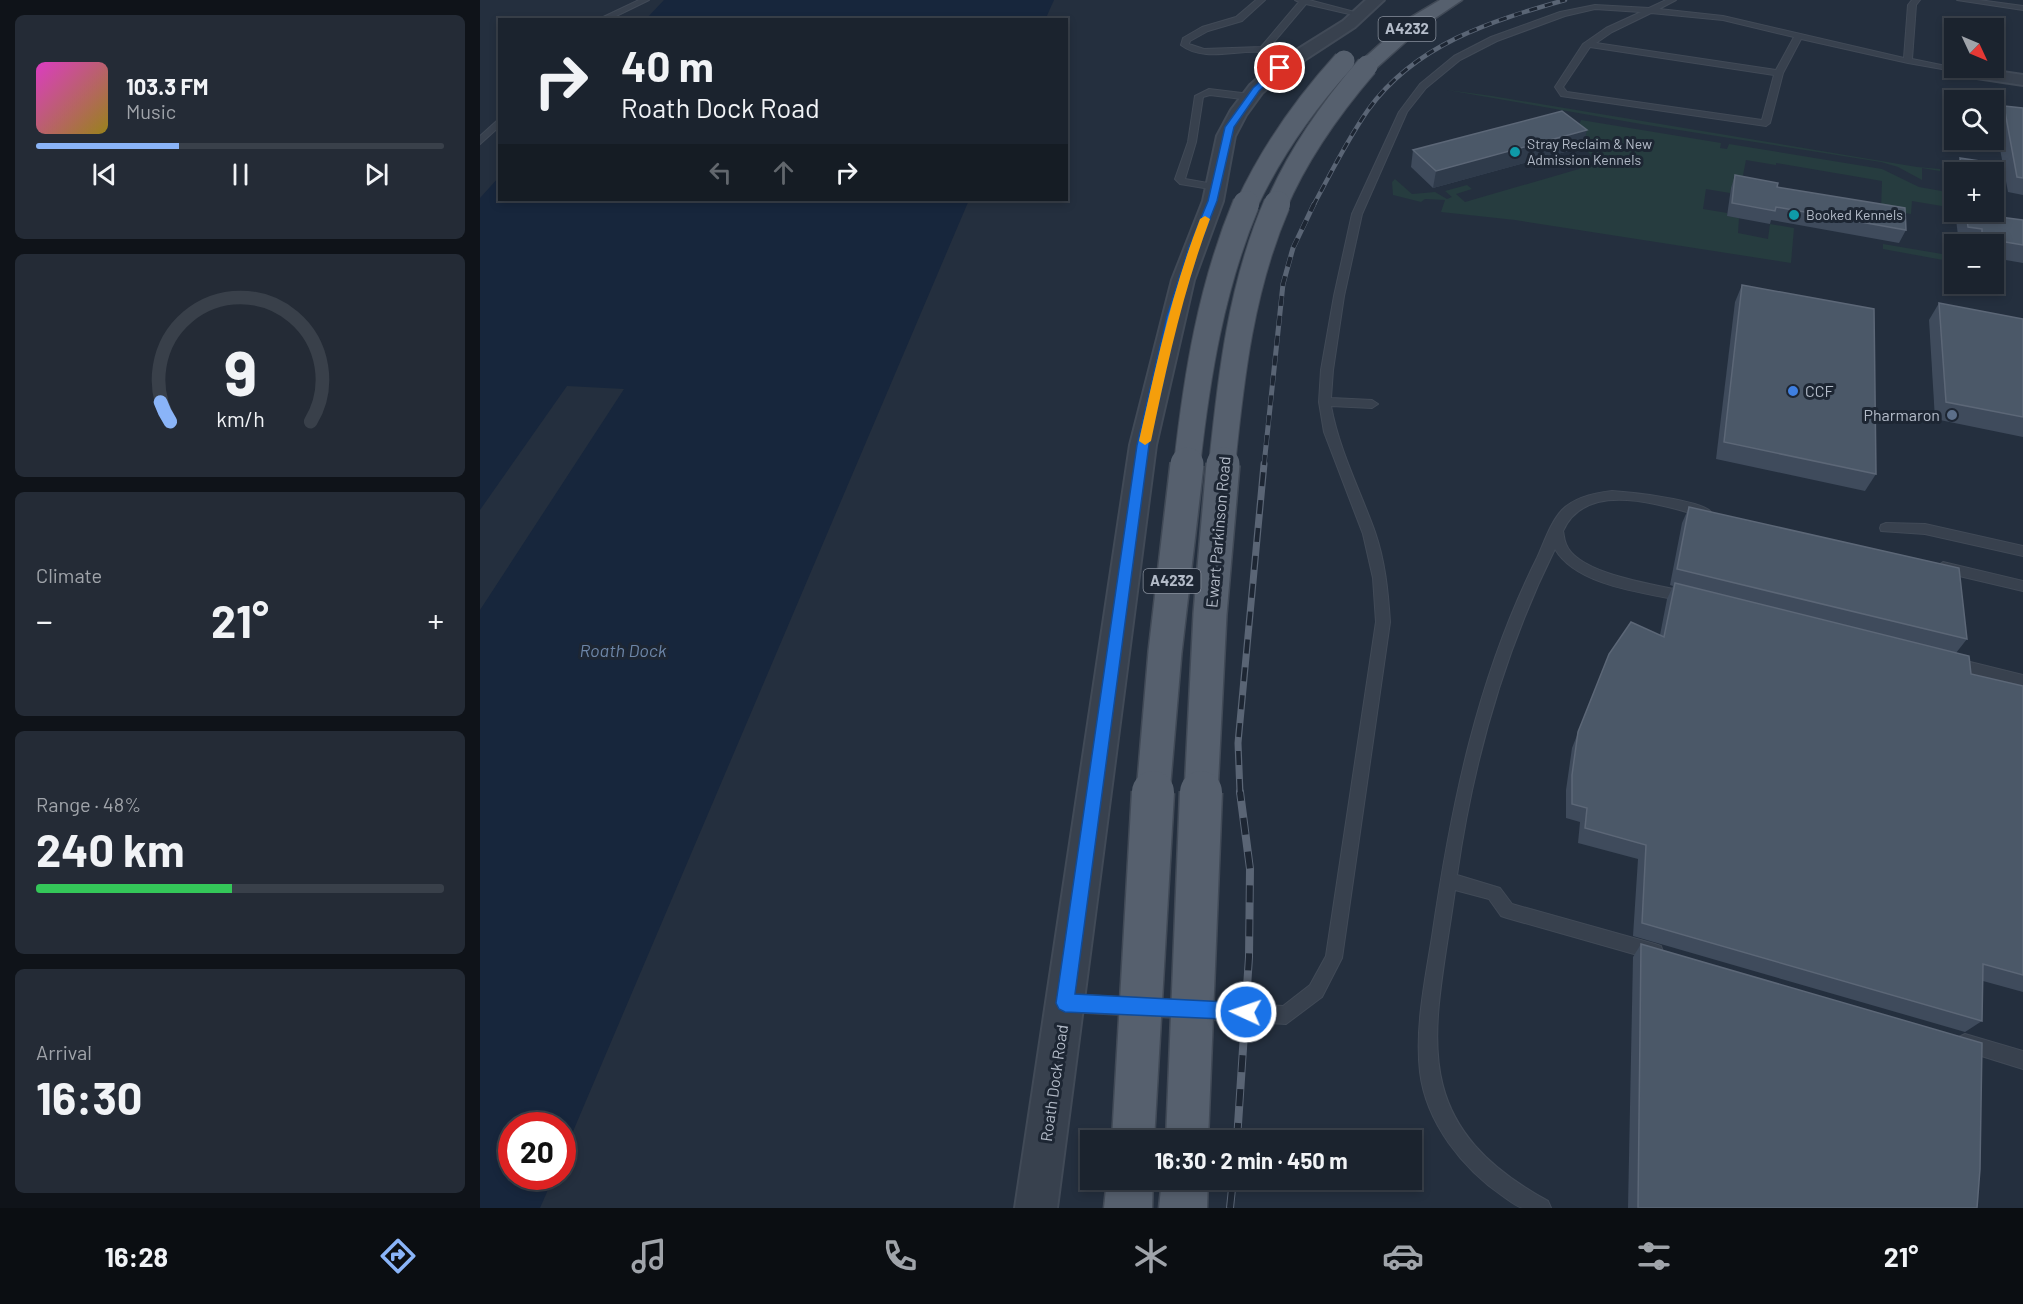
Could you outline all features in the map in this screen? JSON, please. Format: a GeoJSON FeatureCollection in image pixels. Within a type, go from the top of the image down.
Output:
{"type":"FeatureCollection","features":[{"type":"Feature","properties":{"kind":"main road","name":"Ewart Parkinson Road"},"geometry":{"type":"LineString","coordinates":[[1134,1130],[1152,807],[1162,683],[1187,462],[1206,337],[1225,261],[1245,206],[1285,134],[1305,106],[1356,58],[1453,0]]}},
{"type":"Feature","properties":{"kind":"main road","name":"Ewart Parkinson Road"},"geometry":{"type":"LineString","coordinates":[[1187,1130],[1208,650],[1220,498],[1239,337],[1253,272],[1281,194],[1356,58]]}},
{"type":"Feature","properties":{"kind":"main road"},"geometry":{"type":"LineString","coordinates":[[1128,1208],[1129,1190]]}},
{"type":"Feature","properties":{"kind":"main road"},"geometry":{"type":"LineString","coordinates":[[1183,1208],[1184,1190]]}},
{"type":"Feature","properties":{"kind":"street","name":"Roath Dock Road"},"geometry":{"type":"LineString","coordinates":[[1036,1208],[1143,445],[1178,298],[1216,187],[1226,136],[1237,114],[1262,83],[1292,59],[1369,7]]}},
{"type":"Feature","properties":{"kind":"street"},"geometry":{"type":"LineString","coordinates":[[2004,77],[2023,80]]}},
{"type":"Feature","properties":{"kind":"lane"},"geometry":{"type":"LineString","coordinates":[[605,18],[645,0]]}},
{"type":"Feature","properties":{"kind":"lane"},"geometry":{"type":"LineString","coordinates":[[1261,0],[1239,19],[1205,29],[1186,40],[1185,45],[1190,48],[1207,50],[1263,50],[1292,59]]}},
{"type":"Feature","properties":{"kind":"lane"},"geometry":{"type":"LineString","coordinates":[[1263,50],[1301,0],[1369,7]]}},
{"type":"Feature","properties":{"kind":"lane"},"geometry":{"type":"LineString","coordinates":[[1672,0],[1609,30],[1590,44],[1559,87],[1564,94],[1766,123],[1779,73],[1799,35]]}},
{"type":"Feature","properties":{"kind":"lane"},"geometry":{"type":"LineString","coordinates":[[1908,61],[1912,5],[1916,0]]}},
{"type":"Feature","properties":{"kind":"lane"},"geometry":{"type":"LineString","coordinates":[[1961,0],[2023,9]]}},
{"type":"Feature","properties":{"kind":"lane"},"geometry":{"type":"LineString","coordinates":[[1065,1003],[1286,1015],[1316,991],[1334,958],[1383,622],[1380,578],[1369,534],[1335,450],[1325,402],[1337,305],[1357,214],[1403,112],[1429,80],[1457,58],[1514,31],[1584,8],[1611,6],[1723,18],[1944,67]]}},
{"type":"Feature","properties":{"kind":"lane"},"geometry":{"type":"LineString","coordinates":[[1590,44],[1779,73]]}},
{"type":"Feature","properties":{"kind":"lane"},"geometry":{"type":"LineString","coordinates":[[1216,187],[1183,182],[1180,179],[1192,142],[1198,96],[1209,92],[1250,97]]}},
{"type":"Feature","properties":{"kind":"lane"},"geometry":{"type":"LineString","coordinates":[[480,141],[498,123]]}},
{"type":"Feature","properties":{"kind":"lane"},"geometry":{"type":"LineString","coordinates":[[1325,402],[1372,405]]}},
{"type":"Feature","properties":{"kind":"lane"},"geometry":{"type":"LineString","coordinates":[[1541,1208],[1495,1179],[1469,1155],[1446,1124],[1432,1089],[1428,1043],[1435,974],[1458,820],[1478,734],[1506,642],[1534,576],[1566,514],[1586,501],[1603,496],[1627,496],[1718,515]]}},
{"type":"Feature","properties":{"kind":"lane"},"geometry":{"type":"LineString","coordinates":[[1886,528],[1924,529],[2023,551]]}},
{"type":"Feature","properties":{"kind":"lane"},"geometry":{"type":"LineString","coordinates":[[1557,532],[1560,549],[1572,562],[1596,574],[1705,601]]}},
{"type":"Feature","properties":{"kind":"lane"},"geometry":{"type":"LineString","coordinates":[[1932,564],[2023,586]]}},
{"type":"Feature","properties":{"kind":"lane"},"geometry":{"type":"LineString","coordinates":[[1944,661],[2023,681]]}},
{"type":"Feature","properties":{"kind":"lane"},"geometry":{"type":"LineString","coordinates":[[1449,881],[1494,893],[1507,910],[1670,957]]}},
{"type":"Feature","properties":{"kind":"lane"},"geometry":{"type":"LineString","coordinates":[[1943,1037],[2023,1060]]}},
{"type":"Feature","properties":{"kind":"green space"},"geometry":{"type":"Polygon","coordinates":[[[1447,90],[1940,169],[1940,171],[1922,168],[1922,180],[1898,167],[1881,162],[1447,90]]]}},
{"type":"Feature","properties":{"kind":"green space"},"geometry":{"type":"Polygon","coordinates":[[[1581,120],[1721,143],[1720,148],[1727,149],[1729,144],[1882,169],[1919,187],[1944,191],[1944,206],[1912,201],[1911,214],[1881,209],[1882,181],[1746,160],[1740,190],[1731,188],[1730,193],[1706,189],[1703,209],[1727,213],[1727,216],[1739,218],[1738,233],[1768,239],[1770,224],[1794,228],[1791,263],[1515,220],[1441,212],[1445,200],[1425,199],[1421,202],[1393,195],[1392,182],[1395,179],[1412,194],[1435,192],[1447,199],[1452,197],[1445,191],[1467,185],[1472,189],[1456,194],[1465,202],[1579,169],[1587,164],[1581,159],[1592,156],[1587,151],[1595,149],[1576,134],[1581,120]]]}},
{"type":"Feature","properties":{"kind":"green space"},"geometry":{"type":"Polygon","coordinates":[[[1575,155],[1581,159],[1558,166],[1552,161],[1575,155]]]}},
{"type":"Feature","properties":{"kind":"green space"},"geometry":{"type":"Polygon","coordinates":[[[1883,244],[1944,254],[1944,260],[1883,249],[1883,244]]]}},
{"type":"Feature","properties":{"kind":"water"},"geometry":{"type":"Polygon","coordinates":[[[664,0],[1054,0],[1046,18],[647,18],[664,0]]]}},
{"type":"Feature","properties":{"kind":"water","name":"Roath Dock"},"geometry":{"type":"Polygon","coordinates":[[[498,178],[498,201],[969,201],[576,1124],[576,1112],[498,1112],[498,1190],[548,1190],[540,1208],[480,1208],[480,610],[624,389],[567,386],[480,510],[480,198],[498,178]]]}},
{"type":"Feature","properties":{"kind":"building"},"geometry":{"type":"Polygon","coordinates":[[[2004,106],[2023,108],[2023,178],[2017,177],[2004,106]]]}},
{"type":"Feature","properties":{"kind":"building"},"geometry":{"type":"Polygon","coordinates":[[[1562,111],[1587,130],[1436,171],[1413,150],[1562,111]]]}},
{"type":"Feature","properties":{"kind":"building"},"geometry":{"type":"Polygon","coordinates":[[[1960,158],[1986,162],[1961,162],[1960,158]]]}},
{"type":"Feature","properties":{"kind":"building"},"geometry":{"type":"Polygon","coordinates":[[[1735,175],[1778,183],[1777,187],[1905,208],[1906,230],[1776,207],[1775,211],[1732,203],[1735,175]]]}},
{"type":"Feature","properties":{"kind":"building"},"geometry":{"type":"Polygon","coordinates":[[[2004,218],[2023,220],[2023,245],[2004,242],[2004,234],[1982,234],[1982,229],[1968,227],[1967,222],[2004,222],[2004,218]]]}},
{"type":"Feature","properties":{"kind":"building"},"geometry":{"type":"Polygon","coordinates":[[[1742,285],[1874,309],[1876,474],[1724,442],[1742,285]]]}},
{"type":"Feature","properties":{"kind":"building"},"geometry":{"type":"Polygon","coordinates":[[[1939,303],[2023,319],[2023,417],[1946,402],[1939,303]]]}},
{"type":"Feature","properties":{"kind":"building"},"geometry":{"type":"Polygon","coordinates":[[[1689,507],[1959,568],[1967,639],[1677,569],[1689,507]]]}},
{"type":"Feature","properties":{"kind":"building"},"geometry":{"type":"Polygon","coordinates":[[[1675,583],[1969,656],[1971,674],[2023,686],[2023,975],[1983,964],[1982,1021],[1642,923],[1646,845],[1585,828],[1587,808],[1572,804],[1572,775],[1578,732],[1609,654],[1631,622],[1664,637],[1675,583]]]}},
{"type":"Feature","properties":{"kind":"building"},"geometry":{"type":"Polygon","coordinates":[[[1641,944],[1982,1043],[1980,1169],[1977,1208],[1638,1208],[1641,944]]]}},
{"type":"Feature","properties":{"kind":"railway"},"geometry":{"type":"LineString","coordinates":[[1313,205],[1368,110],[1387,87],[1408,68],[1456,38],[1510,17],[1565,0]]}},
{"type":"Feature","properties":{"kind":"railway"},"geometry":{"type":"LineString","coordinates":[[1264,465],[1283,284],[1293,248],[1313,205]]}},
{"type":"Feature","properties":{"kind":"railway"},"geometry":{"type":"LineString","coordinates":[[1240,793],[1238,743],[1264,464]]}},
{"type":"Feature","properties":{"kind":"railway"},"geometry":{"type":"LineString","coordinates":[[1238,1130],[1249,957],[1250,869],[1240,792]]}},
{"type":"Feature","properties":{"kind":"railway"},"geometry":{"type":"LineString","coordinates":[[1230,1208],[1232,1190]]}},
{"type":"Feature","properties":{"kind":"slow traffic"},"geometry":{"type":"LineString","coordinates":[[1145,441],[1173,316],[1188,264],[1205,219]]}},
{"type":"Feature","properties":{"kind":"place","name":"Stray Reclaim & New Admission Kennels"},"geometry":{"type":"Point","coordinates":[1515,152]}},
{"type":"Feature","properties":{"kind":"place","name":"Booked Kennels"},"geometry":{"type":"Point","coordinates":[1794,215]}},
{"type":"Feature","properties":{"kind":"place","name":"CCF"},"geometry":{"type":"Point","coordinates":[1793,391]}},
{"type":"Feature","properties":{"kind":"place","name":"Pharmaron"},"geometry":{"type":"Point","coordinates":[1952,415]}},
{"type":"Feature","properties":{"kind":"route"},"geometry":{"type":"LineString","coordinates":[[1246,1012],[1065,1003],[1143,445],[1173,316],[1194,247],[1213,201],[1229,127],[1256,89],[1280,68]]}}]}
